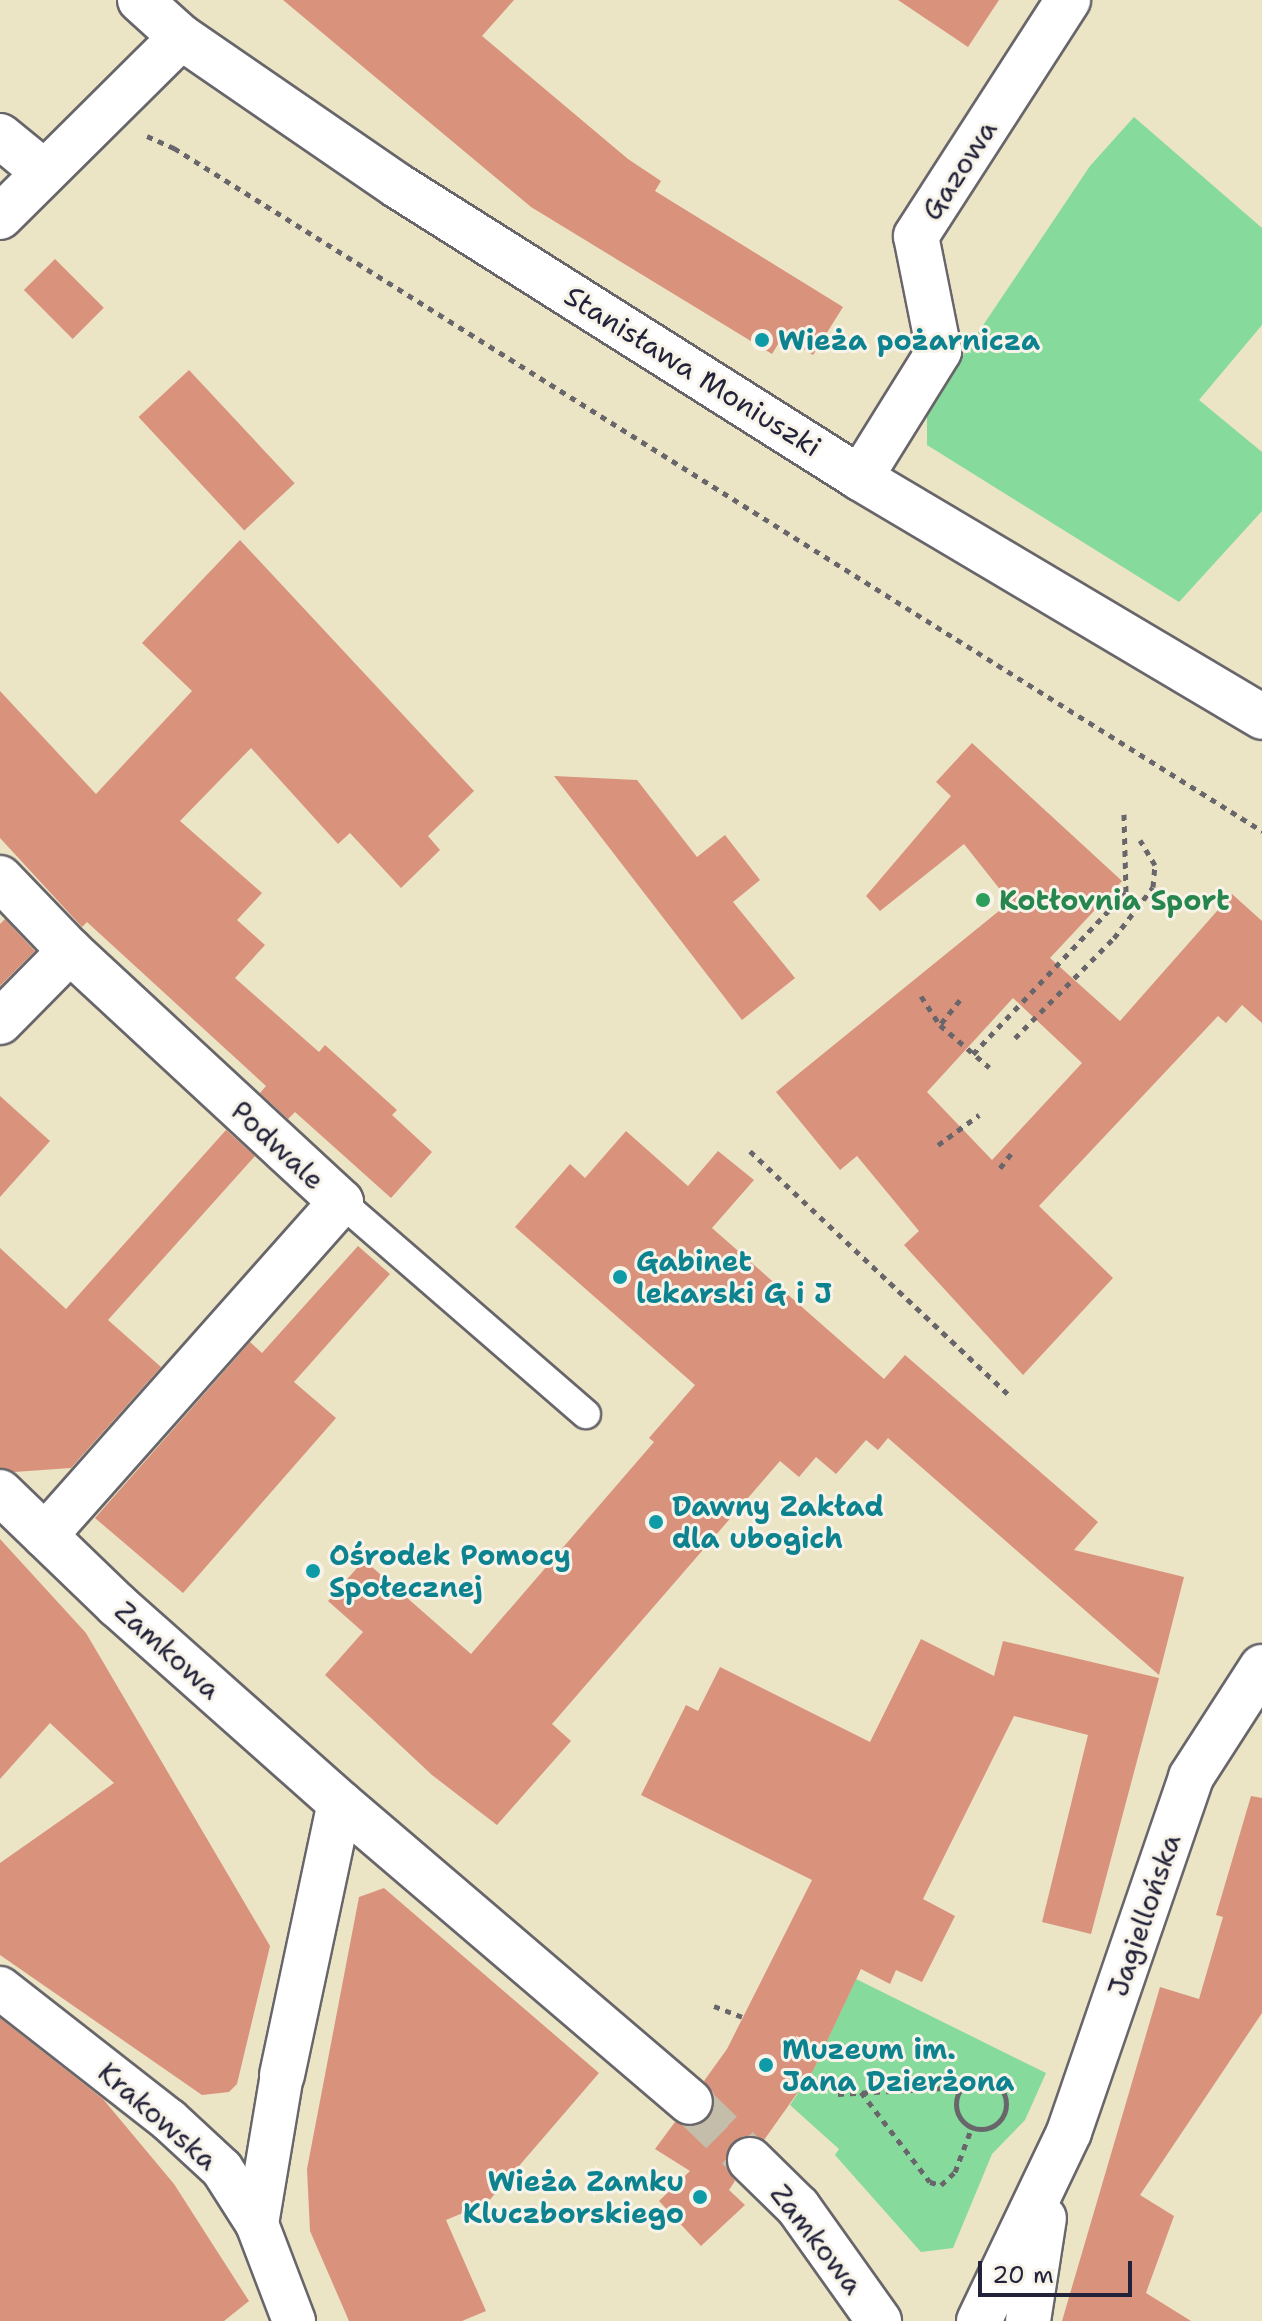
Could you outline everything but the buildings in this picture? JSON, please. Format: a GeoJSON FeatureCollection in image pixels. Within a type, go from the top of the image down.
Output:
{"type":"FeatureCollection","features":[{"type":"Feature","properties":{"kind":"street","name":"Stanisława Moniuszki"},"geometry":{"type":"LineString","coordinates":[[140,0],[181,37],[398,186],[860,478],[1262,717]]}},
{"type":"Feature","properties":{"kind":"street","name":"Gazowa"},"geometry":{"type":"LineString","coordinates":[[860,478],[939,351],[916,236],[1068,0]]}},
{"type":"Feature","properties":{"kind":"street"},"geometry":{"type":"LineString","coordinates":[[0,217],[181,37]]}},
{"type":"Feature","properties":{"kind":"street"},"geometry":{"type":"LineString","coordinates":[[0,136],[44,172]]}},
{"type":"Feature","properties":{"kind":"street","name":"Podwale"},"geometry":{"type":"LineString","coordinates":[[0,878],[70,951],[341,1202],[45,1535]]}},
{"type":"Feature","properties":{"kind":"street"},"geometry":{"type":"LineString","coordinates":[[0,1022],[70,951]]}},
{"type":"Feature","properties":{"kind":"street","name":"Zamkowa"},"geometry":{"type":"LineString","coordinates":[[0,1492],[340,1803],[690,2102]]}},
{"type":"Feature","properties":{"kind":"street","name":"Jagiellońska"},"geometry":{"type":"LineString","coordinates":[[979,2321],[1051,2176],[1191,1777],[1262,1667]]}},
{"type":"Feature","properties":{"kind":"street"},"geometry":{"type":"LineString","coordinates":[[257,2224],[282,2075],[340,1803]]}},
{"type":"Feature","properties":{"kind":"street","name":"Krakowska"},"geometry":{"type":"LineString","coordinates":[[1,1992],[169,2120],[222,2169],[257,2224],[294,2321]]}},
{"type":"Feature","properties":{"kind":"street","name":"Zamkowa"},"geometry":{"type":"LineString","coordinates":[[750,2160],[798,2207],[879,2321]]}},
{"type":"Feature","properties":{"kind":"street","name":"Jagiellońska"},"geometry":{"type":"LineString","coordinates":[[1028,2321],[1051,2176]]}},
{"type":"Feature","properties":{"kind":"lane"},"geometry":{"type":"LineString","coordinates":[[341,1202],[586,1414]]}},
{"type":"Feature","properties":{"kind":"path"},"geometry":{"type":"LineString","coordinates":[[135,131],[174,148],[1262,831]]}},
{"type":"Feature","properties":{"kind":"path"},"geometry":{"type":"LineString","coordinates":[[973,1054],[1126,892],[1124,814]]}},
{"type":"Feature","properties":{"kind":"path"},"geometry":{"type":"LineString","coordinates":[[1015,1038],[1114,938],[1153,887],[1155,865],[1140,840]]}},
{"type":"Feature","properties":{"kind":"path"},"geometry":{"type":"LineString","coordinates":[[921,996],[940,1025],[989,1067]]}},
{"type":"Feature","properties":{"kind":"path"},"geometry":{"type":"LineString","coordinates":[[940,1025],[960,1000]]}},
{"type":"Feature","properties":{"kind":"path"},"geometry":{"type":"LineString","coordinates":[[938,1145],[979,1115]]}},
{"type":"Feature","properties":{"kind":"path"},"geometry":{"type":"LineString","coordinates":[[750,1151],[1009,1395]]}},
{"type":"Feature","properties":{"kind":"path"},"geometry":{"type":"LineString","coordinates":[[1000,1168],[1011,1154]]}},
{"type":"Feature","properties":{"kind":"path"},"geometry":{"type":"LineString","coordinates":[[714,2006],[742,2017]]}},
{"type":"Feature","properties":{"kind":"path"},"geometry":{"type":"LineString","coordinates":[[838,2094],[962,2087],[977,2079],[993,2081],[1007,2100],[999,2122],[985,2129],[972,2127],[957,2113],[962,2087]]}},
{"type":"Feature","properties":{"kind":"path"},"geometry":{"type":"LineString","coordinates":[[861,2092],[930,2182],[941,2185],[955,2172],[972,2127]]}},
{"type":"Feature","properties":{"kind":"green space"},"geometry":{"type":"Polygon","coordinates":[[[1134,117],[1262,228],[1262,325],[1199,400],[1262,452],[1262,511],[1179,602],[927,445],[927,409],[1090,166],[1134,117]]]}},
{"type":"Feature","properties":{"kind":"green space"},"geometry":{"type":"Polygon","coordinates":[[[856,1979],[1046,2073],[1025,2120],[992,2154],[953,2248],[921,2252],[835,2155],[839,2149],[790,2105],[813,2071],[856,1979]]]}},
{"type":"Feature","properties":{"kind":"tunnel"},"geometry":{"type":"LineString","coordinates":[[690,2102],[750,2160]]}},
{"type":"Feature","properties":{"kind":"place","name":"Wieża pożarnicza"},"geometry":{"type":"Point","coordinates":[762,340]}},
{"type":"Feature","properties":{"kind":"place","name":"Kotłovnia Sport"},"geometry":{"type":"Point","coordinates":[983,900]}},
{"type":"Feature","properties":{"kind":"place","name":"Gabinet lekarski G i J"},"geometry":{"type":"Point","coordinates":[620,1277]}},
{"type":"Feature","properties":{"kind":"place","name":"Dawny Zakład dla ubogich"},"geometry":{"type":"Point","coordinates":[656,1522]}},
{"type":"Feature","properties":{"kind":"place","name":"Ośrodek Pomocy Społecznej"},"geometry":{"type":"Point","coordinates":[313,1571]}},
{"type":"Feature","properties":{"kind":"place","name":"Muzeum im. Jana Dzierżona"},"geometry":{"type":"Point","coordinates":[766,2065]}},
{"type":"Feature","properties":{"kind":"place","name":"Wieża Zamku Kluczborskiego"},"geometry":{"type":"Point","coordinates":[700,2197]}}]}
